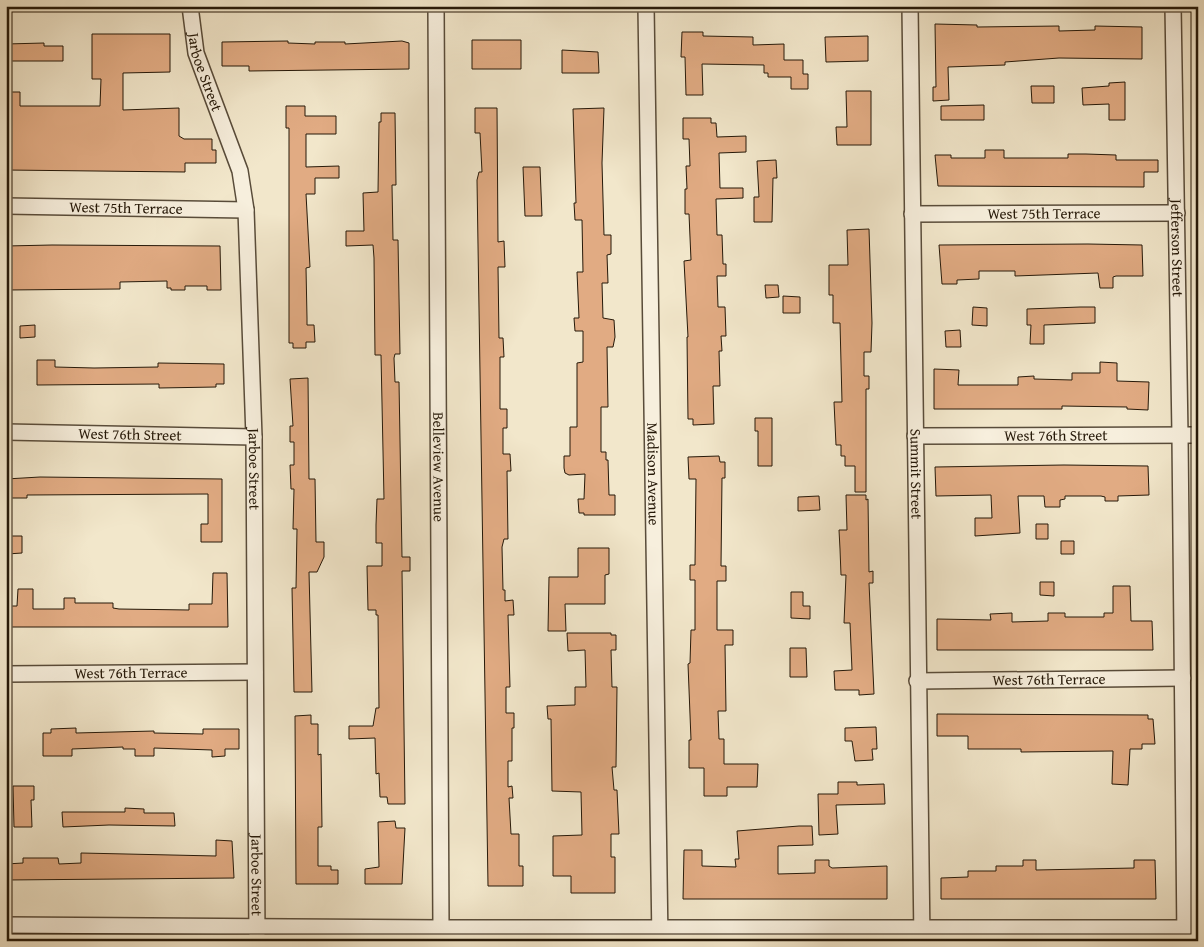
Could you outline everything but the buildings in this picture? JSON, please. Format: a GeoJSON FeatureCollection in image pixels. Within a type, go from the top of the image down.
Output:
{"type":"FeatureCollection","features":[{"type":"Feature","properties":{"kind":"street","name":"Jarboe Street"},"geometry":{"type":"LineString","coordinates":[[190,6],[196,53],[240,171],[246,210],[254,437],[257,934]]}},
{"type":"Feature","properties":{"kind":"street","name":"Belleview Avenue"},"geometry":{"type":"LineString","coordinates":[[436,6],[441,928]]}},
{"type":"Feature","properties":{"kind":"street","name":"Madison Avenue"},"geometry":{"type":"LineString","coordinates":[[646,6],[660,934]]}},
{"type":"Feature","properties":{"kind":"street","name":"Summit Street"},"geometry":{"type":"LineString","coordinates":[[910,6],[921,934]]}},
{"type":"Feature","properties":{"kind":"street","name":"Jefferson Street"},"geometry":{"type":"LineString","coordinates":[[1173,6],[1183,678],[1189,932]]}},
{"type":"Feature","properties":{"kind":"street","name":"West 75th Terrace"},"geometry":{"type":"LineString","coordinates":[[6,206],[246,210]]}},
{"type":"Feature","properties":{"kind":"street","name":"West 75th Terrace"},"geometry":{"type":"LineString","coordinates":[[912,214],[1177,213]]}},
{"type":"Feature","properties":{"kind":"street","name":"West 76th Street"},"geometry":{"type":"LineString","coordinates":[[6,432],[254,437]]}},
{"type":"Feature","properties":{"kind":"street","name":"West 76th Street"},"geometry":{"type":"LineString","coordinates":[[915,436],[1198,434]]}},
{"type":"Feature","properties":{"kind":"street","name":"West 76th Terrace"},"geometry":{"type":"LineString","coordinates":[[6,674],[255,672]]}},
{"type":"Feature","properties":{"kind":"street","name":"West 76th Terrace"},"geometry":{"type":"LineString","coordinates":[[917,681],[1183,678]]}},
{"type":"Feature","properties":{"kind":"street"},"geometry":{"type":"LineString","coordinates":[[6,925],[257,934],[441,928],[660,934],[1189,932]]}}]}
